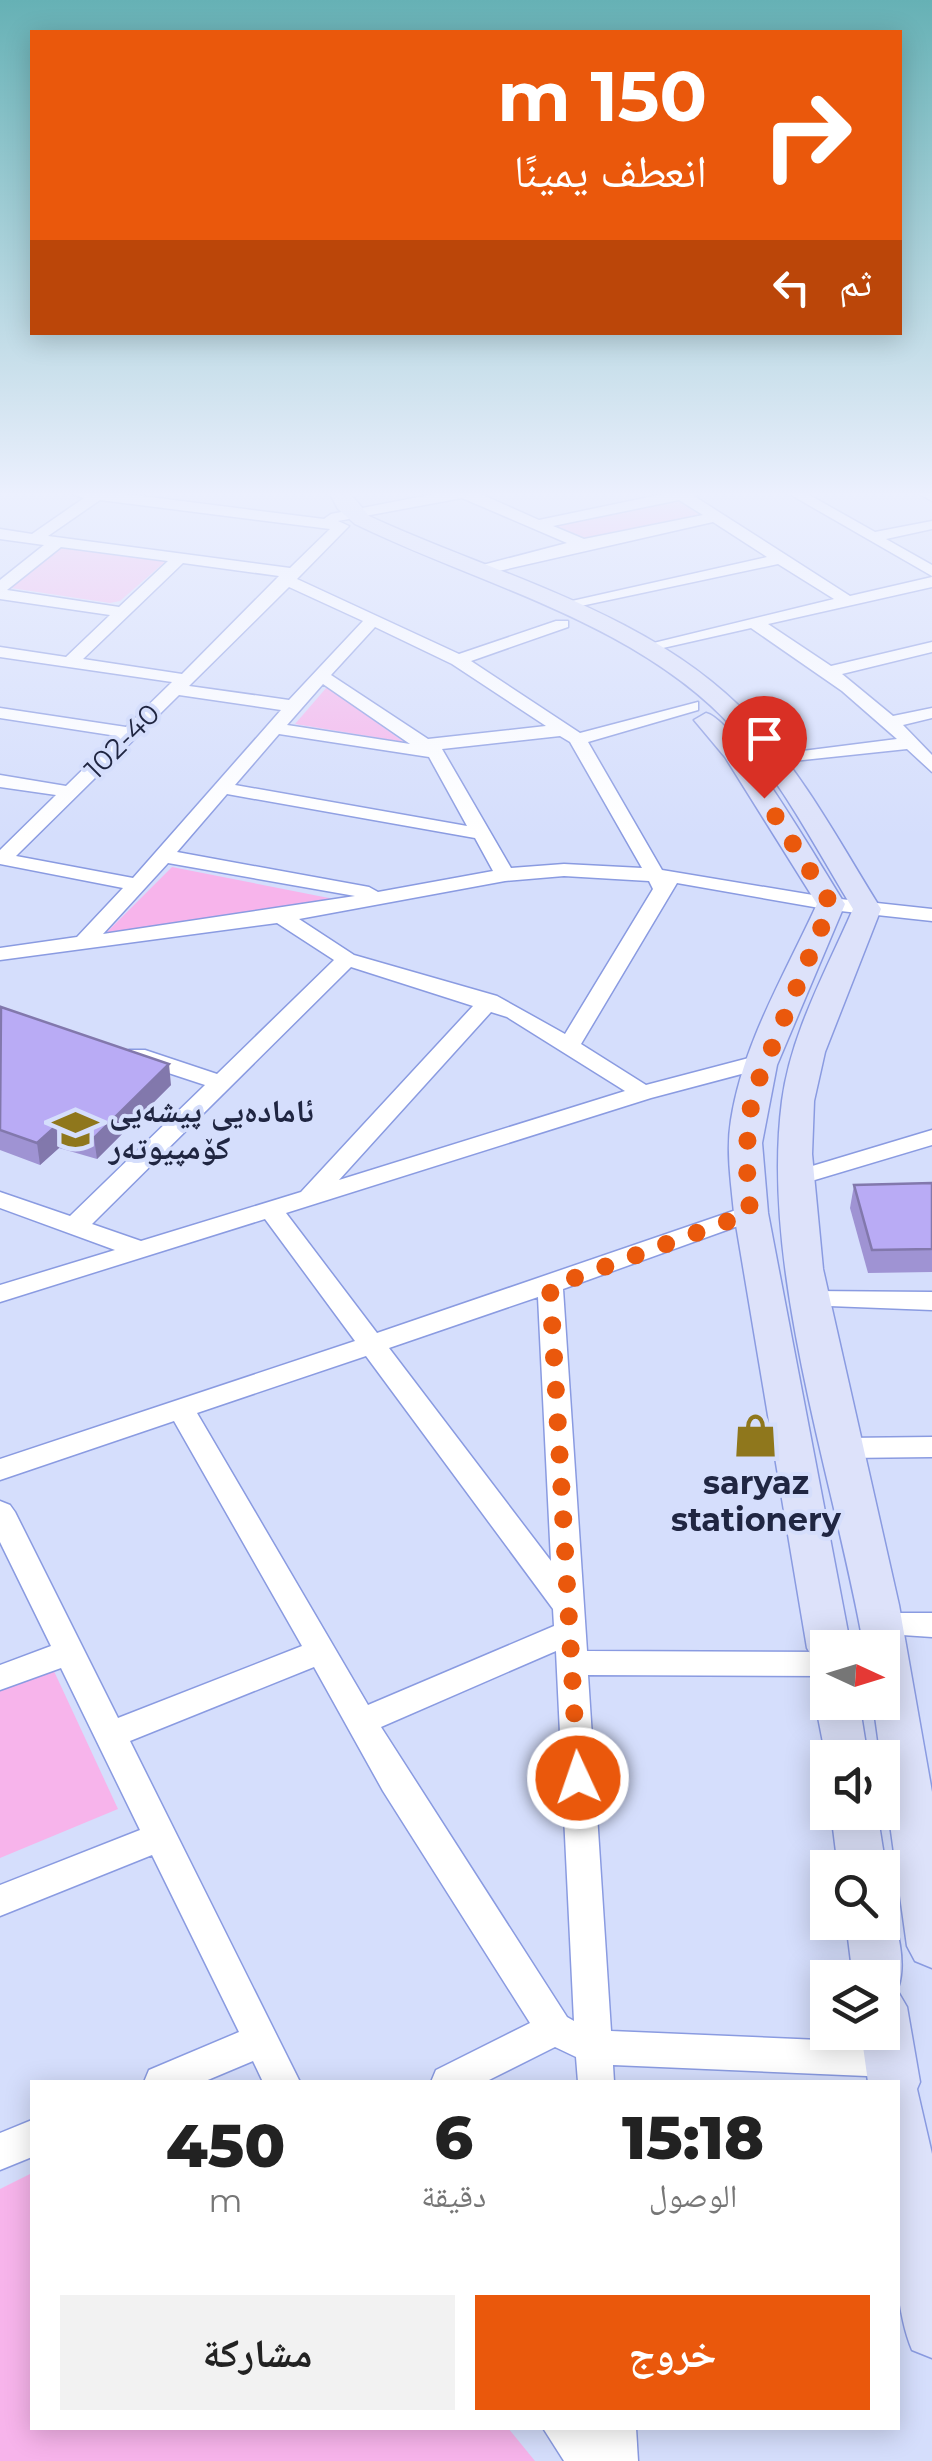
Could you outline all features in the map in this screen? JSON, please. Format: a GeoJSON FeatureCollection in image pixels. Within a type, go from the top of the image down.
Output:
{"type":"FeatureCollection","features":[{"type":"Feature","properties":{"kind":"main road"},"geometry":{"type":"LineString","coordinates":[[547,607],[642,648],[720,701],[771,760],[867,909],[803,1073],[796,1125],[798,1178],[813,1306],[882,1626],[932,1946]]}},
{"type":"Feature","properties":{"kind":"main road"},"geometry":{"type":"LineString","coordinates":[[549,607],[692,706],[735,753],[831,904],[764,1061],[747,1122],[750,1213],[826,1630]]}},
{"type":"Feature","properties":{"kind":"main road"},"geometry":{"type":"LineString","coordinates":[[758,1256],[777,1261],[805,1258]]}},
{"type":"Feature","properties":{"kind":"main road"},"geometry":{"type":"LineString","coordinates":[[770,1314],[813,1306]]}},
{"type":"Feature","properties":{"kind":"main road"},"geometry":{"type":"LineString","coordinates":[[889,2050],[894,2080]]}},
{"type":"Feature","properties":{"kind":"main road"},"geometry":{"type":"LineString","coordinates":[[900,2122],[932,2330]]}},
{"type":"Feature","properties":{"kind":"street"},"geometry":{"type":"LineString","coordinates":[[93,607],[123,612]]}},
{"type":"Feature","properties":{"kind":"street"},"geometry":{"type":"LineString","coordinates":[[70,662],[128,607]]}},
{"type":"Feature","properties":{"kind":"street","name":"102-40"},"geometry":{"type":"LineString","coordinates":[[1,859],[257,607]]}},
{"type":"Feature","properties":{"kind":"street"},"geometry":{"type":"LineString","coordinates":[[350,607],[458,660],[570,735],[663,880]]}},
{"type":"Feature","properties":{"kind":"street"},"geometry":{"type":"LineString","coordinates":[[458,660],[562,614],[590,607]]}},
{"type":"Feature","properties":{"kind":"street"},"geometry":{"type":"LineString","coordinates":[[642,648],[817,607]]}},
{"type":"Feature","properties":{"kind":"street"},"geometry":{"type":"LineString","coordinates":[[81,944],[139,885],[320,675],[374,619]]}},
{"type":"Feature","properties":{"kind":"street"},"geometry":{"type":"LineString","coordinates":[[752,622],[832,671],[892,722],[932,766]]}},
{"type":"Feature","properties":{"kind":"street"},"geometry":{"type":"LineString","coordinates":[[832,671],[932,647]]}},
{"type":"Feature","properties":{"kind":"street"},"geometry":{"type":"LineString","coordinates":[[0,652],[293,706]]}},
{"type":"Feature","properties":{"kind":"street"},"geometry":{"type":"LineString","coordinates":[[320,675],[430,749],[505,875]]}},
{"type":"Feature","properties":{"kind":"street"},"geometry":{"type":"LineString","coordinates":[[274,728],[430,749],[570,735],[692,706]]}},
{"type":"Feature","properties":{"kind":"street"},"geometry":{"type":"LineString","coordinates":[[0,713],[130,733]]}},
{"type":"Feature","properties":{"kind":"street"},"geometry":{"type":"LineString","coordinates":[[892,722],[932,713]]}},
{"type":"Feature","properties":{"kind":"street"},"geometry":{"type":"LineString","coordinates":[[771,760],[912,743]]}},
{"type":"Feature","properties":{"kind":"street"},"geometry":{"type":"LineString","coordinates":[[0,781],[70,792]]}},
{"type":"Feature","properties":{"kind":"street"},"geometry":{"type":"LineString","coordinates":[[222,788],[482,834]]}},
{"type":"Feature","properties":{"kind":"street"},"geometry":{"type":"LineString","coordinates":[[164,856],[384,896]]}},
{"type":"Feature","properties":{"kind":"street","name":"102-40"},"geometry":{"type":"LineString","coordinates":[[1,859],[139,885]]}},
{"type":"Feature","properties":{"kind":"street"},"geometry":{"type":"LineString","coordinates":[[0,951],[24,953],[282,916],[505,875],[596,870],[867,909],[932,914]]}},
{"type":"Feature","properties":{"kind":"street"},"geometry":{"type":"LineString","coordinates":[[570,1044],[663,880]]}},
{"type":"Feature","properties":{"kind":"street"},"geometry":{"type":"LineString","coordinates":[[282,916],[347,958],[489,1002],[570,1044],[643,1094]]}},
{"type":"Feature","properties":{"kind":"street"},"geometry":{"type":"LineString","coordinates":[[0,972],[24,953]]}},
{"type":"Feature","properties":{"kind":"street"},"geometry":{"type":"LineString","coordinates":[[74,1226],[347,958]]}},
{"type":"Feature","properties":{"kind":"street"},"geometry":{"type":"LineString","coordinates":[[309,1198],[489,1002]]}},
{"type":"Feature","properties":{"kind":"street"},"geometry":{"type":"LineString","coordinates":[[109,1046],[218,1082]]}},
{"type":"Feature","properties":{"kind":"street"},"geometry":{"type":"LineString","coordinates":[[0,1294],[643,1094],[764,1061]]}},
{"type":"Feature","properties":{"kind":"street"},"geometry":{"type":"LineString","coordinates":[[798,1178],[932,1137]]}},
{"type":"Feature","properties":{"kind":"street"},"geometry":{"type":"LineString","coordinates":[[0,1200],[141,1250]]}},
{"type":"Feature","properties":{"kind":"street"},"geometry":{"type":"LineString","coordinates":[[271,1210],[370,1343],[570,1634]]}},
{"type":"Feature","properties":{"kind":"street"},"geometry":{"type":"LineString","coordinates":[[0,1470],[370,1343],[550,1287],[750,1213]]}},
{"type":"Feature","properties":{"kind":"street"},"geometry":{"type":"LineString","coordinates":[[550,1287],[596,2080]]}},
{"type":"Feature","properties":{"kind":"street"},"geometry":{"type":"LineString","coordinates":[[813,1306],[932,1301]]}},
{"type":"Feature","properties":{"kind":"street"},"geometry":{"type":"LineString","coordinates":[[180,1408],[361,1722],[554,2029],[594,2047],[869,2080]]}},
{"type":"Feature","properties":{"kind":"street"},"geometry":{"type":"LineString","coordinates":[[845,1448],[932,1447]]}},
{"type":"Feature","properties":{"kind":"street"},"geometry":{"type":"LineString","coordinates":[[0,1512],[281,2080]]}},
{"type":"Feature","properties":{"kind":"street"},"geometry":{"type":"LineString","coordinates":[[882,1626],[932,1625]]}},
{"type":"Feature","properties":{"kind":"street"},"geometry":{"type":"LineString","coordinates":[[361,1722],[570,1634],[810,1662]]}},
{"type":"Feature","properties":{"kind":"street"},"geometry":{"type":"LineString","coordinates":[[0,1678],[69,1652]]}},
{"type":"Feature","properties":{"kind":"street"},"geometry":{"type":"LineString","coordinates":[[110,1735],[320,1652]]}},
{"type":"Feature","properties":{"kind":"street"},"geometry":{"type":"LineString","coordinates":[[0,1901],[159,1837]]}},
{"type":"Feature","properties":{"kind":"street"},"geometry":{"type":"LineString","coordinates":[[454,2080],[554,2029]]}},
{"type":"Feature","properties":{"kind":"street"},"geometry":{"type":"LineString","coordinates":[[167,2080],[259,2041]]}},
{"type":"Feature","properties":{"kind":"street"},"geometry":{"type":"LineString","coordinates":[[0,2152],[30,2139]]}},
{"type":"Feature","properties":{"kind":"street"},"geometry":{"type":"LineString","coordinates":[[566,2430],[592,2461]]}},
{"type":"Feature","properties":{"kind":"street"},"geometry":{"type":"LineString","coordinates":[[615,2430],[616,2461]]}},
{"type":"Feature","properties":{"kind":"shaded area"},"geometry":{"type":"Polygon","coordinates":[[[327,687],[404,742],[295,724],[327,687]]]}},
{"type":"Feature","properties":{"kind":"shaded area"},"geometry":{"type":"Polygon","coordinates":[[[172,867],[334,899],[106,933],[172,867]]]}},
{"type":"Feature","properties":{"kind":"shaded area"},"geometry":{"type":"Polygon","coordinates":[[[53,1669],[118,1809],[0,1858],[0,1690],[53,1669]]]}},
{"type":"Feature","properties":{"kind":"shaded area"},"geometry":{"type":"Polygon","coordinates":[[[30,2174],[30,2430],[510,2430],[535,2461],[0,2461],[0,2189],[30,2174]]]}},
{"type":"Feature","properties":{"kind":"building"},"geometry":{"type":"Polygon","coordinates":[[[1,1007],[169,1064],[94,1138],[56,1126],[37,1143],[0,1130],[1,1007]]]}},
{"type":"Feature","properties":{"kind":"building"},"geometry":{"type":"Polygon","coordinates":[[[932,1183],[932,1249],[872,1250],[854,1185],[932,1183]]]}},
{"type":"Feature","properties":{"kind":"place","name":"ئامادەیی پیشەیی کۆمپیوتەر"},"geometry":{"type":"Point","coordinates":[76,1129]}},
{"type":"Feature","properties":{"kind":"place","name":"saryaz stationery"},"geometry":{"type":"Point","coordinates":[756,1435]}},
{"type":"Feature","properties":{"kind":"route"},"geometry":{"type":"LineString","coordinates":[[578,1778],[550,1287],[750,1213],[746,1155],[752,1096],[831,904],[764,798]]}}]}
